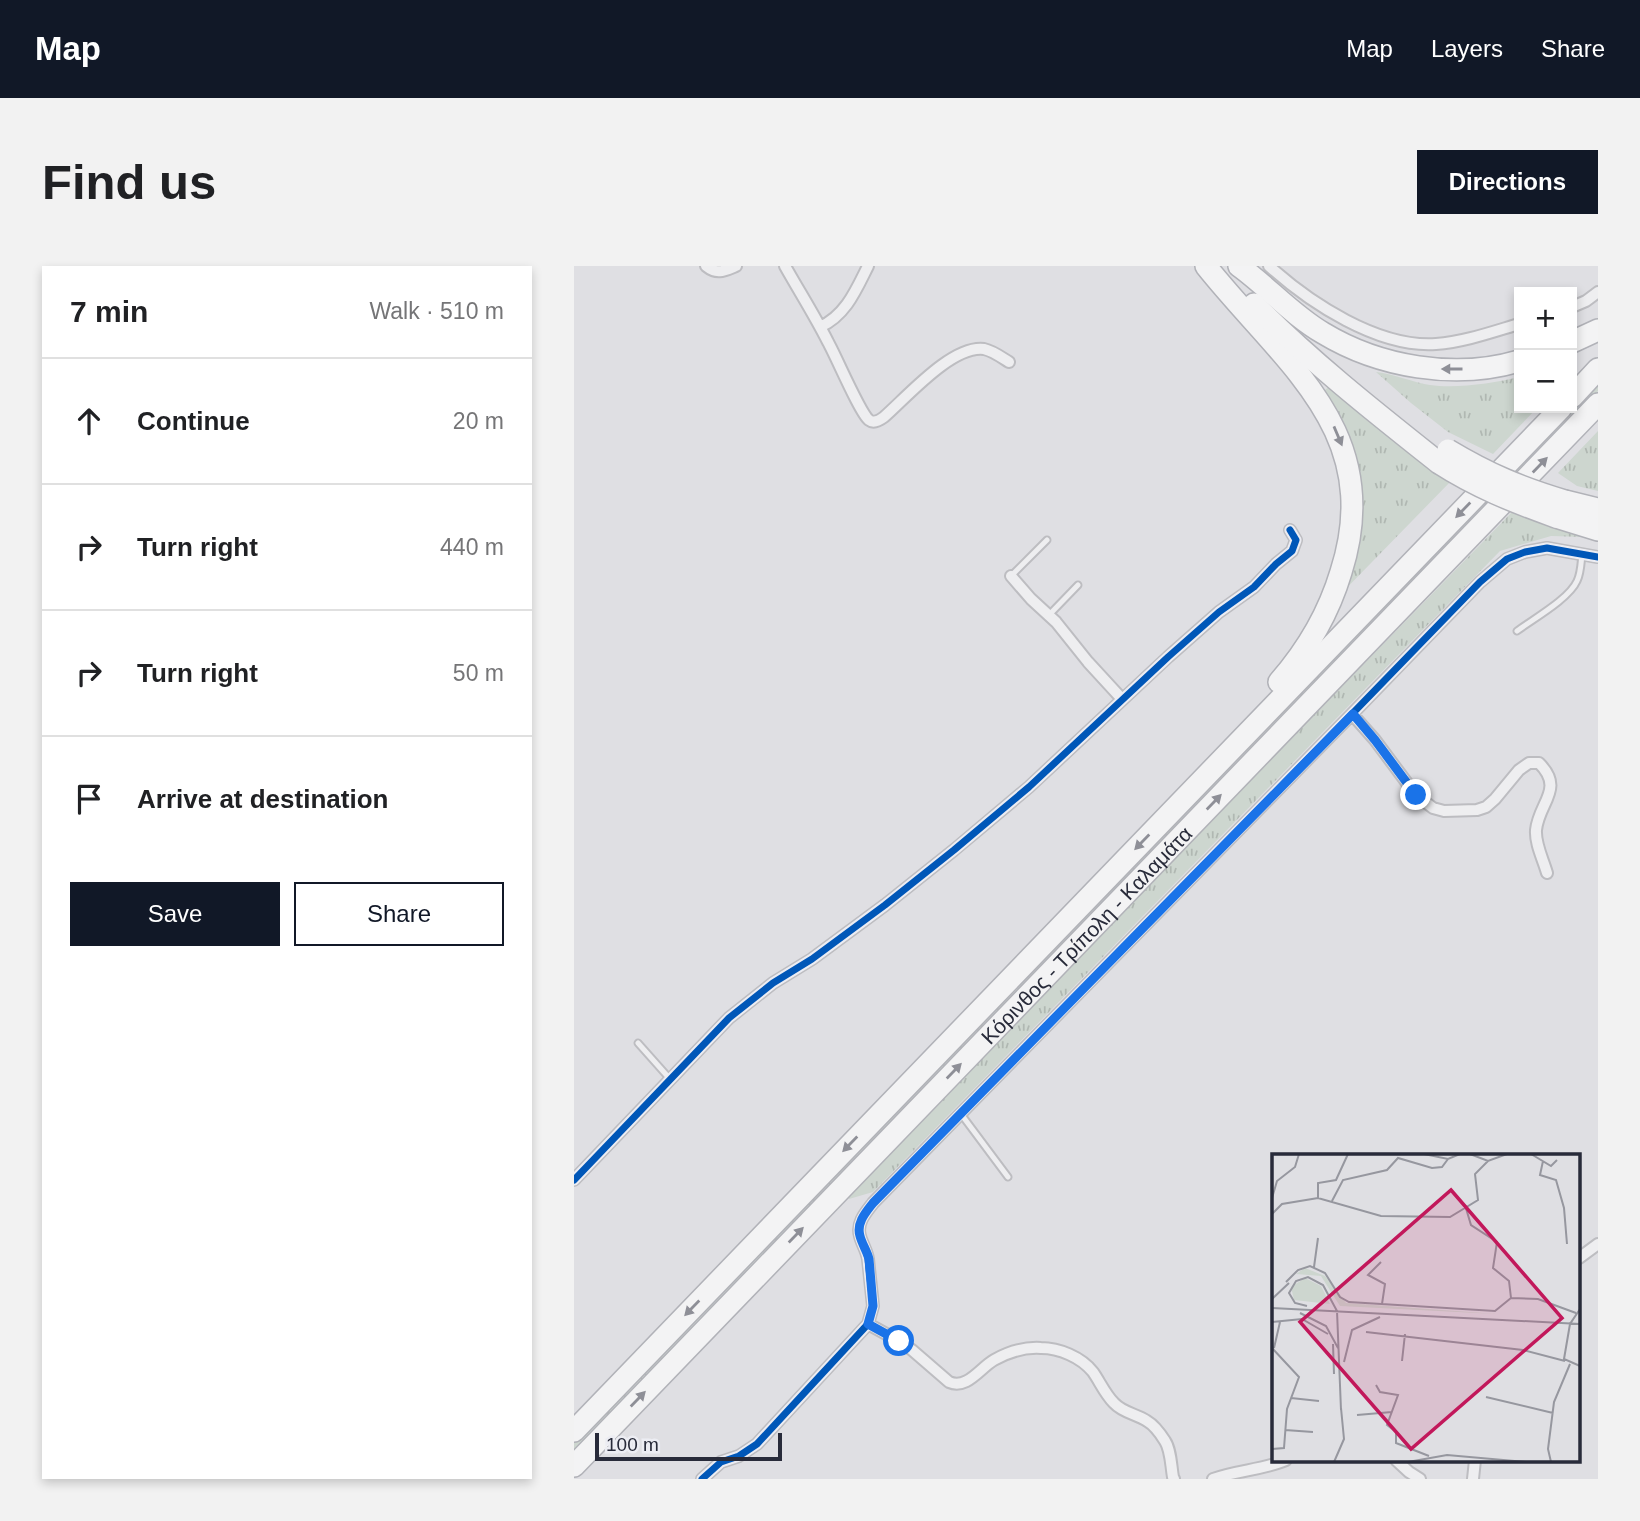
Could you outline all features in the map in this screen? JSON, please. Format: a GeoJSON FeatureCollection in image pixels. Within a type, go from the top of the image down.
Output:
{"type":"FeatureCollection","features":[{"type":"Feature","properties":{"kind":"highway"},"geometry":{"type":"LineString","coordinates":[[1206,266],[1302,378],[1325,410],[1336,430],[1350,472],[1353,518],[1351,539],[1340,577],[1312,636],[1302,653],[1207,775]]}},
{"type":"Feature","properties":{"kind":"highway"},"geometry":{"type":"LineString","coordinates":[[1215,266],[1288,336],[1382,418],[1444,456]]}},
{"type":"Feature","properties":{"kind":"highway"},"geometry":{"type":"LineString","coordinates":[[1238,266],[1297,326],[1410,421],[1462,478],[1489,492],[1560,509],[1598,509]]}},
{"type":"Feature","properties":{"kind":"highway"},"geometry":{"type":"LineString","coordinates":[[1238,266],[1322,333],[1358,351],[1396,363],[1436,369],[1476,369],[1514,362]]}},
{"type":"Feature","properties":{"kind":"highway"},"geometry":{"type":"LineString","coordinates":[[1577,340],[1598,330]]}},
{"type":"Feature","properties":{"kind":"highway"},"geometry":{"type":"LineString","coordinates":[[1577,392],[1598,369]]}},
{"type":"Feature","properties":{"kind":"highway","name":"Κόρινθος - Τρίπολη - Καλαμάτα"},"geometry":{"type":"LineString","coordinates":[[574,1466],[1598,404]]}},
{"type":"Feature","properties":{"kind":"highway","name":"Κόρινθος - Τρίπολη - Καλαμάτα"},"geometry":{"type":"LineString","coordinates":[[574,1431],[1556,413]]}},
{"type":"Feature","properties":{"kind":"highway"},"geometry":{"type":"LineString","coordinates":[[1560,509],[1598,530]]}},
{"type":"Feature","properties":{"kind":"street"},"geometry":{"type":"LineString","coordinates":[[706,266],[719,272],[736,266]]}},
{"type":"Feature","properties":{"kind":"street"},"geometry":{"type":"LineString","coordinates":[[785,266],[821,327],[862,408],[873,422],[884,417],[946,362],[960,353],[984,349],[1009,362]]}},
{"type":"Feature","properties":{"kind":"street"},"geometry":{"type":"LineString","coordinates":[[821,327],[843,310],[868,266]]}},
{"type":"Feature","properties":{"kind":"street"},"geometry":{"type":"LineString","coordinates":[[1269,266],[1296,289],[1352,323],[1413,344],[1458,341],[1514,325]]}},
{"type":"Feature","properties":{"kind":"street"},"geometry":{"type":"LineString","coordinates":[[1577,305],[1598,292]]}},
{"type":"Feature","properties":{"kind":"street"},"geometry":{"type":"LineString","coordinates":[[574,1180],[745,1004],[812,959],[954,850],[1048,770],[1219,612],[1250,591],[1292,551],[1296,541],[1290,530]]}},
{"type":"Feature","properties":{"kind":"street"},"geometry":{"type":"LineString","coordinates":[[702,1479],[714,1467],[757,1444],[868,1324],[873,1306],[869,1259],[859,1227],[862,1217],[873,1203],[1479,582],[1507,559],[1525,552],[1547,548],[1598,557]]}},
{"type":"Feature","properties":{"kind":"street"},"geometry":{"type":"LineString","coordinates":[[1012,576],[1122,699]]}},
{"type":"Feature","properties":{"kind":"street"},"geometry":{"type":"LineString","coordinates":[[1353,714],[1416,795],[1433,808],[1444,811],[1477,810],[1486,807],[1518,770],[1529,763],[1539,763],[1551,780],[1536,832],[1536,841],[1547,873]]}},
{"type":"Feature","properties":{"kind":"street"},"geometry":{"type":"LineString","coordinates":[[1580,1257],[1598,1244]]}},
{"type":"Feature","properties":{"kind":"street"},"geometry":{"type":"LineString","coordinates":[[868,1324],[906,1345],[949,1382],[955,1384],[961,1384],[993,1360],[1014,1351],[1039,1347],[1060,1350],[1091,1370],[1115,1405],[1146,1420],[1157,1429],[1168,1444],[1174,1479]]}},
{"type":"Feature","properties":{"kind":"street"},"geometry":{"type":"LineString","coordinates":[[1213,1479],[1281,1462]]}},
{"type":"Feature","properties":{"kind":"street"},"geometry":{"type":"LineString","coordinates":[[1398,1462],[1420,1479]]}},
{"type":"Feature","properties":{"kind":"lane"},"geometry":{"type":"LineString","coordinates":[[1012,576],[1047,540]]}},
{"type":"Feature","properties":{"kind":"lane"},"geometry":{"type":"LineString","coordinates":[[1517,631],[1567,595],[1577,583],[1582,554]]}},
{"type":"Feature","properties":{"kind":"lane"},"geometry":{"type":"LineString","coordinates":[[1049,615],[1078,584]]}},
{"type":"Feature","properties":{"kind":"lane"},"geometry":{"type":"LineString","coordinates":[[638,1042],[670,1079]]}},
{"type":"Feature","properties":{"kind":"lane"},"geometry":{"type":"LineString","coordinates":[[961,1114],[1008,1177]]}},
{"type":"Feature","properties":{"kind":"green space"},"geometry":{"type":"Polygon","coordinates":[[[1376,372],[1440,386],[1475,385],[1514,378],[1514,413],[1532,413],[1493,454],[1448,432],[1376,372]]]}},
{"type":"Feature","properties":{"kind":"green space"},"geometry":{"type":"Polygon","coordinates":[[[1598,382],[1598,391],[1577,413],[1577,404],[1598,382]]]}},
{"type":"Feature","properties":{"kind":"green space"},"geometry":{"type":"Polygon","coordinates":[[[1330,386],[1412,455],[1452,480],[1332,603],[1354,540],[1321,393],[1330,386]]]}},
{"type":"Feature","properties":{"kind":"green space"},"geometry":{"type":"Polygon","coordinates":[[[1568,413],[1577,413],[574,1453],[574,1443],[1568,413]]]}},
{"type":"Feature","properties":{"kind":"green space"},"geometry":{"type":"Polygon","coordinates":[[[1598,431],[1598,491],[1577,486],[1558,473],[1598,431]]]}},
{"type":"Feature","properties":{"kind":"green space"},"geometry":{"type":"Polygon","coordinates":[[[1513,511],[1598,540],[1551,536],[1500,551],[873,1192],[849,1199],[848,1193],[1513,511]]]}},
{"type":"Feature","properties":{"kind":"cycle path"},"geometry":{"type":"LineString","coordinates":[[574,1180],[729,1018],[773,983],[812,959],[885,905],[954,850],[1029,787],[1219,612],[1254,587],[1292,551],[1296,540],[1290,530]]}},
{"type":"Feature","properties":{"kind":"cycle path"},"geometry":{"type":"LineString","coordinates":[[702,1479],[721,1462],[739,1456],[757,1444],[868,1324],[873,1306],[867,1253],[859,1227],[873,1203],[1480,582],[1507,559],[1525,552],[1547,548],[1598,557]]}},
{"type":"Feature","properties":{"kind":"route"},"geometry":{"type":"LineString","coordinates":[[899,1341],[868,1324],[873,1306],[869,1259],[859,1227],[862,1217],[873,1203],[1353,714],[1416,795]]}}]}
